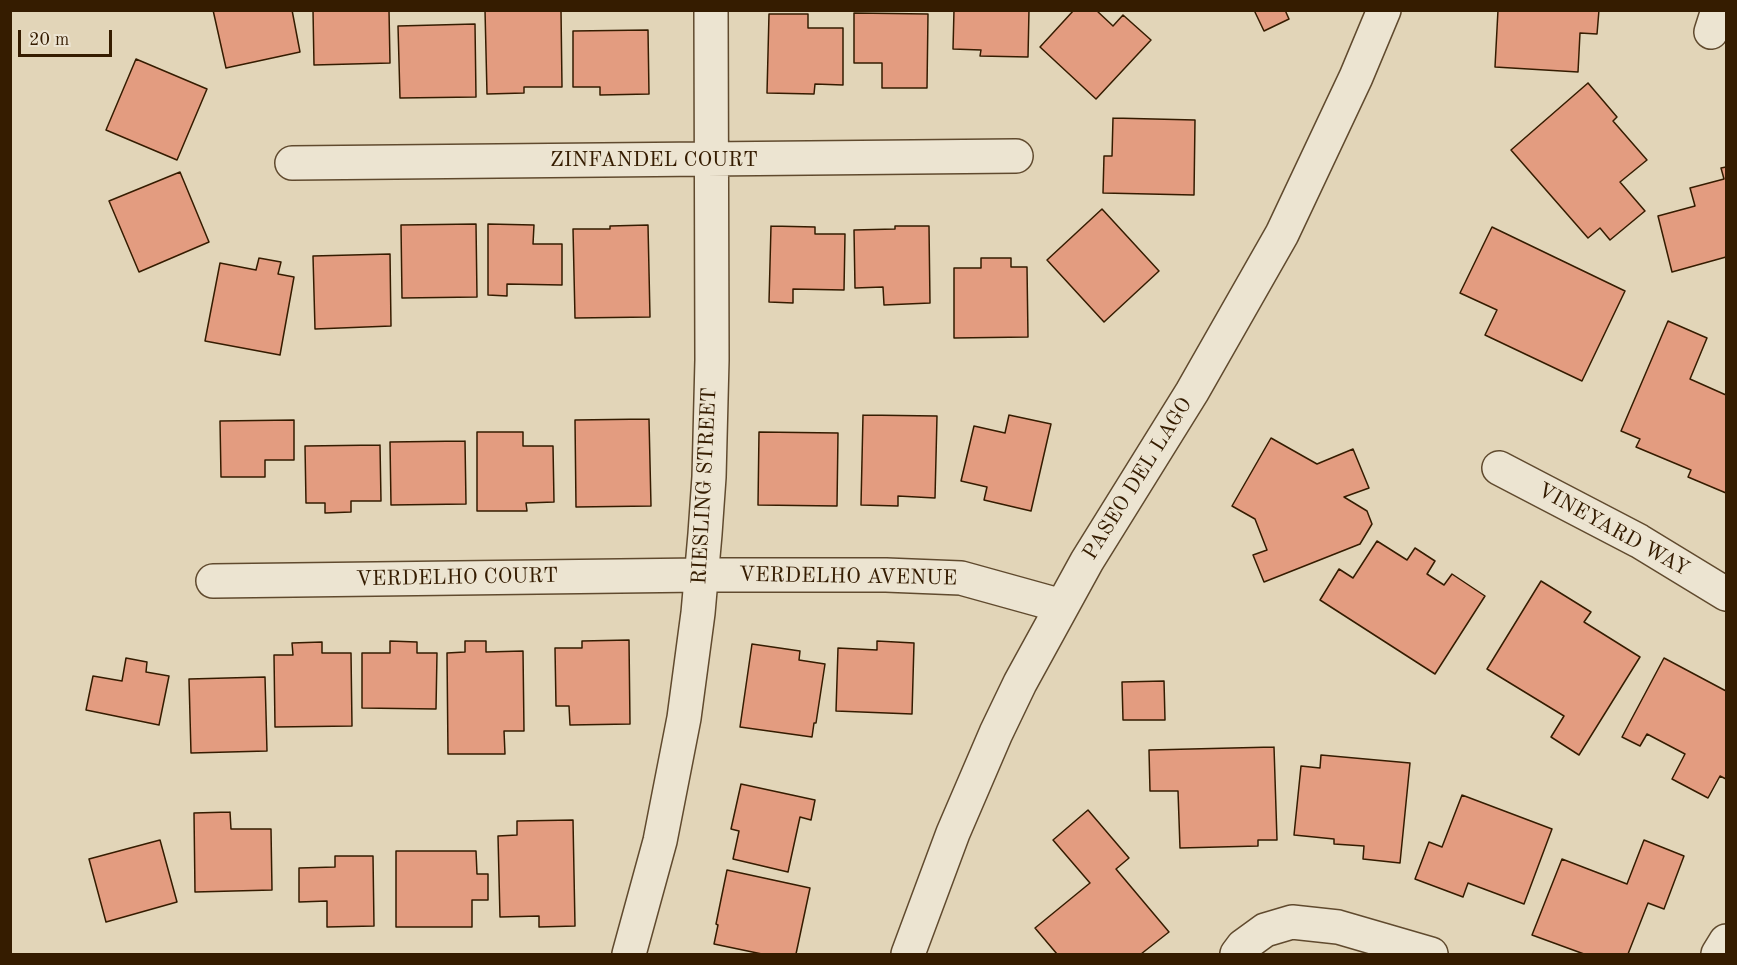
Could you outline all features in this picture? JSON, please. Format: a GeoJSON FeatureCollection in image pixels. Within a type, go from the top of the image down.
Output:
{"type":"FeatureCollection","features":[{"type":"Feature","properties":{"kind":"street","name":"RIESLING STREET"},"geometry":{"type":"LineString","coordinates":[[629,954],[660,841],[682,729],[701,575],[709,477],[712,360],[711,10]]}},
{"type":"Feature","properties":{"kind":"street","name":"PASEO DEL LAGO"},"geometry":{"type":"LineString","coordinates":[[908,954],[975,780],[1020,683],[1115,514],[1192,392],[1276,243],[1328,138],[1384,10]]}},
{"type":"Feature","properties":{"kind":"street","name":"ZINFANDEL COURT"},"geometry":{"type":"LineString","coordinates":[[292,163],[1016,156]]}},
{"type":"Feature","properties":{"kind":"street","name":"VINEYARD WAY"},"geometry":{"type":"LineString","coordinates":[[1499,468],[1639,541],[1726,594]]}},
{"type":"Feature","properties":{"kind":"street","name":"VERDELHO AVENUE"},"geometry":{"type":"LineString","coordinates":[[701,575],[886,575],[961,578],[1062,606]]}},
{"type":"Feature","properties":{"kind":"street","name":"VERDELHO COURT"},"geometry":{"type":"LineString","coordinates":[[213,581],[701,575]]}},
{"type":"Feature","properties":{"kind":"street"},"geometry":{"type":"LineString","coordinates":[[1237,954],[1265,930],[1292,922],[1338,927],[1431,954]]}},
{"type":"Feature","properties":{"kind":"street"},"geometry":{"type":"LineString","coordinates":[[1718,954],[1726,941]]}},
{"type":"Feature","properties":{"kind":"building"},"geometry":{"type":"Polygon","coordinates":[[[213,10],[292,10],[300,52],[226,68],[213,10]]]}},
{"type":"Feature","properties":{"kind":"building"},"geometry":{"type":"Polygon","coordinates":[[[313,10],[389,10],[390,63],[314,65],[313,10]]]}},
{"type":"Feature","properties":{"kind":"building"},"geometry":{"type":"Polygon","coordinates":[[[485,10],[561,10],[562,87],[524,87],[524,93],[487,94],[485,10]]]}},
{"type":"Feature","properties":{"kind":"building"},"geometry":{"type":"Polygon","coordinates":[[[954,10],[1029,10],[1028,57],[980,56],[981,50],[953,49],[954,10]]]}},
{"type":"Feature","properties":{"kind":"building"},"geometry":{"type":"Polygon","coordinates":[[[1074,10],[1096,10],[1113,26],[1123,15],[1151,40],[1096,99],[1040,47],[1074,10]]]}},
{"type":"Feature","properties":{"kind":"building"},"geometry":{"type":"Polygon","coordinates":[[[1254,10],[1285,10],[1289,19],[1264,31],[1254,10]]]}},
{"type":"Feature","properties":{"kind":"building"},"geometry":{"type":"Polygon","coordinates":[[[1498,10],[1599,10],[1597,34],[1580,33],[1578,72],[1495,67],[1498,10]]]}},
{"type":"Feature","properties":{"kind":"building"},"geometry":{"type":"Polygon","coordinates":[[[854,13],[928,14],[927,88],[882,88],[882,63],[854,63],[854,13]]]}},
{"type":"Feature","properties":{"kind":"building"},"geometry":{"type":"Polygon","coordinates":[[[769,14],[808,14],[808,28],[843,28],[843,85],[815,84],[814,94],[767,93],[769,14]]]}},
{"type":"Feature","properties":{"kind":"building"},"geometry":{"type":"Polygon","coordinates":[[[475,24],[476,97],[400,98],[398,26],[475,24]]]}},
{"type":"Feature","properties":{"kind":"building"},"geometry":{"type":"Polygon","coordinates":[[[648,30],[649,94],[600,95],[600,87],[573,87],[573,31],[648,30]]]}},
{"type":"Feature","properties":{"kind":"building"},"geometry":{"type":"Polygon","coordinates":[[[136,59],[207,89],[177,160],[106,130],[136,59]]]}},
{"type":"Feature","properties":{"kind":"building"},"geometry":{"type":"Polygon","coordinates":[[[1588,83],[1617,117],[1613,121],[1647,160],[1620,182],[1645,211],[1610,240],[1600,228],[1588,238],[1511,150],[1588,83]]]}},
{"type":"Feature","properties":{"kind":"building"},"geometry":{"type":"Polygon","coordinates":[[[1113,118],[1195,120],[1194,195],[1103,193],[1104,156],[1112,156],[1113,118]]]}},
{"type":"Feature","properties":{"kind":"building"},"geometry":{"type":"Polygon","coordinates":[[[1726,167],[1726,257],[1672,272],[1658,216],[1695,206],[1690,188],[1724,179],[1721,168],[1726,167]]]}},
{"type":"Feature","properties":{"kind":"building"},"geometry":{"type":"Polygon","coordinates":[[[180,172],[209,242],[139,272],[109,201],[180,172]]]}},
{"type":"Feature","properties":{"kind":"building"},"geometry":{"type":"Polygon","coordinates":[[[1102,209],[1159,271],[1104,322],[1047,260],[1102,209]]]}},
{"type":"Feature","properties":{"kind":"building"},"geometry":{"type":"Polygon","coordinates":[[[476,224],[477,297],[402,298],[401,225],[476,224]]]}},
{"type":"Feature","properties":{"kind":"building"},"geometry":{"type":"Polygon","coordinates":[[[488,224],[534,225],[533,244],[562,244],[562,285],[507,284],[507,296],[488,295],[488,224]]]}},
{"type":"Feature","properties":{"kind":"building"},"geometry":{"type":"Polygon","coordinates":[[[648,225],[650,317],[575,318],[573,229],[610,229],[610,226],[648,225]]]}},
{"type":"Feature","properties":{"kind":"building"},"geometry":{"type":"Polygon","coordinates":[[[771,226],[815,227],[815,234],[845,234],[844,290],[793,289],[793,303],[769,302],[771,226]]]}},
{"type":"Feature","properties":{"kind":"building"},"geometry":{"type":"Polygon","coordinates":[[[895,226],[929,226],[930,303],[884,305],[883,287],[855,288],[854,230],[895,229],[895,226]]]}},
{"type":"Feature","properties":{"kind":"building"},"geometry":{"type":"Polygon","coordinates":[[[1492,227],[1625,291],[1582,381],[1485,335],[1497,310],[1460,293],[1492,227]]]}},
{"type":"Feature","properties":{"kind":"building"},"geometry":{"type":"Polygon","coordinates":[[[390,254],[391,326],[315,329],[313,256],[390,254]]]}},
{"type":"Feature","properties":{"kind":"building"},"geometry":{"type":"Polygon","coordinates":[[[259,258],[281,262],[278,274],[294,277],[280,355],[205,341],[220,263],[256,270],[259,258]]]}},
{"type":"Feature","properties":{"kind":"building"},"geometry":{"type":"Polygon","coordinates":[[[981,258],[1011,258],[1011,267],[1027,267],[1028,337],[954,338],[954,268],[981,268],[981,258]]]}},
{"type":"Feature","properties":{"kind":"building"},"geometry":{"type":"Polygon","coordinates":[[[1668,321],[1707,338],[1690,379],[1726,395],[1726,493],[1688,477],[1691,470],[1636,447],[1640,439],[1621,431],[1668,321]]]}},
{"type":"Feature","properties":{"kind":"building"},"geometry":{"type":"Polygon","coordinates":[[[863,415],[937,416],[935,498],[898,496],[898,506],[861,505],[863,415]]]}},
{"type":"Feature","properties":{"kind":"building"},"geometry":{"type":"Polygon","coordinates":[[[1009,415],[1051,424],[1031,511],[984,500],[987,487],[961,481],[974,426],[1005,433],[1009,415]]]}},
{"type":"Feature","properties":{"kind":"building"},"geometry":{"type":"Polygon","coordinates":[[[649,419],[651,506],[576,507],[575,420],[649,419]]]}},
{"type":"Feature","properties":{"kind":"building"},"geometry":{"type":"Polygon","coordinates":[[[294,420],[294,460],[265,460],[265,477],[221,477],[220,421],[294,420]]]}},
{"type":"Feature","properties":{"kind":"building"},"geometry":{"type":"Polygon","coordinates":[[[477,432],[523,432],[523,446],[553,446],[554,502],[526,503],[527,511],[477,511],[477,432]]]}},
{"type":"Feature","properties":{"kind":"building"},"geometry":{"type":"Polygon","coordinates":[[[759,432],[838,433],[837,506],[758,505],[759,432]]]}},
{"type":"Feature","properties":{"kind":"building"},"geometry":{"type":"Polygon","coordinates":[[[1271,438],[1317,464],[1353,449],[1369,488],[1344,497],[1367,511],[1372,524],[1360,544],[1264,582],[1253,555],[1267,550],[1255,519],[1232,506],[1271,438]]]}},
{"type":"Feature","properties":{"kind":"building"},"geometry":{"type":"Polygon","coordinates":[[[465,441],[466,504],[391,505],[390,442],[465,441]]]}},
{"type":"Feature","properties":{"kind":"building"},"geometry":{"type":"Polygon","coordinates":[[[380,445],[381,501],[351,501],[351,512],[325,513],[325,503],[306,503],[305,446],[380,445]]]}},
{"type":"Feature","properties":{"kind":"building"},"geometry":{"type":"Polygon","coordinates":[[[1377,541],[1407,560],[1415,548],[1435,561],[1427,574],[1444,585],[1452,574],[1485,596],[1435,674],[1320,600],[1339,569],[1353,578],[1377,541]]]}},
{"type":"Feature","properties":{"kind":"building"},"geometry":{"type":"Polygon","coordinates":[[[1541,581],[1591,612],[1584,622],[1640,657],[1579,755],[1551,737],[1564,716],[1487,669],[1541,581]]]}},
{"type":"Feature","properties":{"kind":"building"},"geometry":{"type":"Polygon","coordinates":[[[629,640],[630,724],[570,725],[569,706],[556,706],[555,648],[582,648],[582,641],[629,640]]]}},
{"type":"Feature","properties":{"kind":"building"},"geometry":{"type":"Polygon","coordinates":[[[390,641],[417,642],[417,653],[437,653],[436,709],[362,708],[362,653],[390,653],[390,641]]]}},
{"type":"Feature","properties":{"kind":"building"},"geometry":{"type":"Polygon","coordinates":[[[465,641],[486,641],[486,652],[523,651],[524,731],[504,731],[505,754],[448,754],[447,653],[465,652],[465,641]]]}},
{"type":"Feature","properties":{"kind":"building"},"geometry":{"type":"Polygon","coordinates":[[[877,641],[914,643],[912,714],[836,711],[838,648],[877,650],[877,641]]]}},
{"type":"Feature","properties":{"kind":"building"},"geometry":{"type":"Polygon","coordinates":[[[322,642],[322,653],[351,653],[352,726],[275,727],[274,655],[293,655],[292,643],[322,642]]]}},
{"type":"Feature","properties":{"kind":"building"},"geometry":{"type":"Polygon","coordinates":[[[752,644],[800,651],[799,660],[825,664],[812,737],[740,727],[752,644]]]}},
{"type":"Feature","properties":{"kind":"building"},"geometry":{"type":"Polygon","coordinates":[[[126,658],[147,662],[146,672],[169,676],[159,725],[86,710],[93,676],[122,681],[126,658]]]}},
{"type":"Feature","properties":{"kind":"building"},"geometry":{"type":"Polygon","coordinates":[[[1664,658],[1726,691],[1726,779],[1720,776],[1708,798],[1672,779],[1685,754],[1647,734],[1640,746],[1622,737],[1664,658]]]}},
{"type":"Feature","properties":{"kind":"building"},"geometry":{"type":"Polygon","coordinates":[[[265,677],[267,751],[191,753],[189,679],[265,677]]]}},
{"type":"Feature","properties":{"kind":"building"},"geometry":{"type":"Polygon","coordinates":[[[1164,681],[1165,720],[1123,720],[1122,682],[1164,681]]]}},
{"type":"Feature","properties":{"kind":"building"},"geometry":{"type":"Polygon","coordinates":[[[1274,747],[1277,840],[1258,840],[1258,846],[1180,848],[1178,791],[1150,791],[1149,750],[1274,747]]]}},
{"type":"Feature","properties":{"kind":"building"},"geometry":{"type":"Polygon","coordinates":[[[1321,755],[1410,763],[1400,863],[1363,859],[1364,846],[1334,844],[1334,839],[1294,835],[1301,766],[1320,768],[1321,755]]]}},
{"type":"Feature","properties":{"kind":"building"},"geometry":{"type":"Polygon","coordinates":[[[741,784],[815,800],[811,820],[800,817],[788,872],[733,859],[739,831],[731,829],[741,784]]]}},
{"type":"Feature","properties":{"kind":"building"},"geometry":{"type":"Polygon","coordinates":[[[1462,795],[1552,829],[1524,904],[1468,883],[1463,897],[1415,879],[1429,842],[1442,847],[1462,795]]]}},
{"type":"Feature","properties":{"kind":"building"},"geometry":{"type":"Polygon","coordinates":[[[1088,810],[1129,858],[1116,869],[1169,932],[1141,954],[1057,954],[1035,928],[1090,883],[1053,840],[1088,810]]]}},
{"type":"Feature","properties":{"kind":"building"},"geometry":{"type":"Polygon","coordinates":[[[230,812],[231,829],[271,829],[272,890],[195,892],[194,813],[230,812]]]}},
{"type":"Feature","properties":{"kind":"building"},"geometry":{"type":"Polygon","coordinates":[[[573,820],[575,926],[539,927],[539,916],[500,917],[498,836],[517,835],[517,821],[573,820]]]}},
{"type":"Feature","properties":{"kind":"building"},"geometry":{"type":"Polygon","coordinates":[[[160,840],[177,902],[106,922],[89,859],[160,840]]]}},
{"type":"Feature","properties":{"kind":"building"},"geometry":{"type":"Polygon","coordinates":[[[1644,840],[1684,856],[1664,909],[1648,903],[1628,954],[1584,954],[1532,935],[1562,859],[1627,884],[1644,840]]]}},
{"type":"Feature","properties":{"kind":"building"},"geometry":{"type":"Polygon","coordinates":[[[396,851],[476,851],[477,874],[488,874],[488,900],[472,900],[472,927],[396,927],[396,851]]]}},
{"type":"Feature","properties":{"kind":"building"},"geometry":{"type":"Polygon","coordinates":[[[335,856],[373,856],[374,926],[327,927],[327,901],[299,902],[299,868],[335,867],[335,856]]]}},
{"type":"Feature","properties":{"kind":"building"},"geometry":{"type":"Polygon","coordinates":[[[727,870],[810,888],[796,954],[762,954],[714,944],[727,870]]]}}]}
